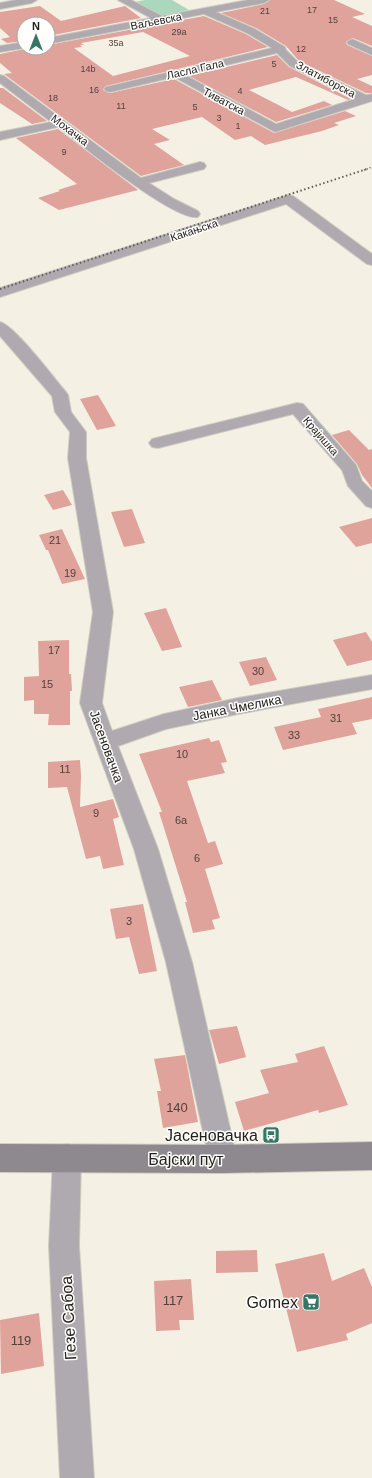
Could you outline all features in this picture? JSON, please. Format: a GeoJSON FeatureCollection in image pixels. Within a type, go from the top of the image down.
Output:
{"type":"FeatureCollection","features":[{"type":"Feature","properties":{"kind":"street"},"geometry":{"type":"LineString","coordinates":[[4,4],[32,0]]}},
{"type":"Feature","properties":{"kind":"street"},"geometry":{"type":"LineString","coordinates":[[122,0],[162,20]]}},
{"type":"Feature","properties":{"kind":"street","name":"Ваљевска"},"geometry":{"type":"LineString","coordinates":[[56,40],[264,0]]}},
{"type":"Feature","properties":{"kind":"street","name":"Златиборска"},"geometry":{"type":"LineString","coordinates":[[205,11],[250,31],[281,49],[294,64],[368,98]]}},
{"type":"Feature","properties":{"kind":"street"},"geometry":{"type":"LineString","coordinates":[[352,42],[372,52]]}},
{"type":"Feature","properties":{"kind":"street"},"geometry":{"type":"LineString","coordinates":[[0,49],[16,46]]}},
{"type":"Feature","properties":{"kind":"street","name":"Ласла Гала"},"geometry":{"type":"LineString","coordinates":[[110,89],[281,49]]}},
{"type":"Feature","properties":{"kind":"street","name":"Тиватска"},"geometry":{"type":"LineString","coordinates":[[174,73],[275,128],[368,98]]}},
{"type":"Feature","properties":{"kind":"street","name":"Мохачка"},"geometry":{"type":"LineString","coordinates":[[0,78],[139,182],[169,202],[193,214]]}},
{"type":"Feature","properties":{"kind":"street"},"geometry":{"type":"LineString","coordinates":[[0,136],[61,123]]}},
{"type":"Feature","properties":{"kind":"street"},"geometry":{"type":"LineString","coordinates":[[139,182],[200,166]]}},
{"type":"Feature","properties":{"kind":"street","name":"Какањска"},"geometry":{"type":"LineString","coordinates":[[0,293],[288,199],[372,261]]}},
{"type":"Feature","properties":{"kind":"street","name":"Јасеновачка"},"geometry":{"type":"LineString","coordinates":[[0,327],[12,338],[60,395],[63,412],[78,432],[78,458],[103,612],[91,702],[146,849],[179,962],[223,1159]]}},
{"type":"Feature","properties":{"kind":"street","name":"Крајишка"},"geometry":{"type":"LineString","coordinates":[[158,442],[248,415],[297,408],[350,469],[354,482],[372,502]]}},
{"type":"Feature","properties":{"kind":"street","name":"Јанка Чмелика"},"geometry":{"type":"LineString","coordinates":[[105,742],[171,721],[238,706],[372,682]]}},
{"type":"Feature","properties":{"kind":"street","name":"Бајски пут"},"geometry":{"type":"LineString","coordinates":[[0,1158],[223,1159],[372,1156]]}},
{"type":"Feature","properties":{"kind":"street","name":"Гезе Сабоа"},"geometry":{"type":"LineString","coordinates":[[67,1158],[64,1246],[77,1478]]}},
{"type":"Feature","properties":{"kind":"green space"},"geometry":{"type":"Polygon","coordinates":[[[145,0],[172,0],[189,10],[159,16],[135,2],[145,0]]]}},
{"type":"Feature","properties":{"kind":"building"},"geometry":{"type":"Polygon","coordinates":[[[270,0],[334,0],[365,14],[352,17],[372,26],[372,46],[353,38],[346,42],[347,45],[372,56],[372,75],[357,79],[372,86],[372,93],[366,93],[299,61],[286,46],[256,28],[221,13],[264,4],[270,0]]]}},
{"type":"Feature","properties":{"kind":"building"},"geometry":{"type":"Polygon","coordinates":[[[40,6],[54,16],[16,16],[16,42],[7,43],[1,39],[10,37],[0,28],[0,12],[40,6]]]}},
{"type":"Feature","properties":{"kind":"building"},"geometry":{"type":"Polygon","coordinates":[[[125,6],[141,18],[56,34],[56,17],[61,21],[125,6]]]}},
{"type":"Feature","properties":{"kind":"building"},"geometry":{"type":"Polygon","coordinates":[[[204,16],[246,34],[268,47],[106,86],[103,90],[110,93],[174,79],[274,133],[345,111],[356,116],[334,123],[339,125],[322,131],[265,145],[251,136],[235,140],[202,117],[152,129],[170,140],[154,144],[184,165],[141,176],[4,74],[12,73],[0,63],[0,54],[16,51],[16,56],[56,56],[56,44],[204,16]],[[143,32],[81,43],[84,45],[80,45],[82,47],[74,48],[113,76],[190,56],[143,32]]]}},
{"type":"Feature","properties":{"kind":"building"},"geometry":{"type":"Polygon","coordinates":[[[277,55],[289,67],[351,99],[348,100],[296,77],[249,90],[292,112],[324,101],[332,105],[276,122],[189,76],[277,55]]]}},
{"type":"Feature","properties":{"kind":"building"},"geometry":{"type":"Polygon","coordinates":[[[0,88],[3,88],[47,121],[32,124],[0,103],[0,88]]]}},
{"type":"Feature","properties":{"kind":"building"},"geometry":{"type":"Polygon","coordinates":[[[58,129],[138,190],[59,210],[38,198],[77,184],[16,138],[58,129]]]}},
{"type":"Feature","properties":{"kind":"building"},"geometry":{"type":"Polygon","coordinates":[[[98,395],[116,426],[97,430],[80,399],[98,395]]]}},
{"type":"Feature","properties":{"kind":"building"},"geometry":{"type":"Polygon","coordinates":[[[349,430],[369,450],[372,449],[372,488],[362,475],[357,464],[332,435],[349,430]]]}},
{"type":"Feature","properties":{"kind":"building"},"geometry":{"type":"Polygon","coordinates":[[[63,490],[72,505],[53,510],[44,495],[63,490]]]}},
{"type":"Feature","properties":{"kind":"building"},"geometry":{"type":"Polygon","coordinates":[[[132,509],[145,543],[124,547],[111,512],[132,509]]]}},
{"type":"Feature","properties":{"kind":"building"},"geometry":{"type":"Polygon","coordinates":[[[372,518],[372,543],[356,547],[339,527],[372,518]]]}},
{"type":"Feature","properties":{"kind":"building"},"geometry":{"type":"Polygon","coordinates":[[[62,529],[85,579],[62,584],[48,550],[46,550],[39,535],[62,529]]]}},
{"type":"Feature","properties":{"kind":"building"},"geometry":{"type":"Polygon","coordinates":[[[166,608],[182,647],[162,651],[144,613],[166,608]]]}},
{"type":"Feature","properties":{"kind":"building"},"geometry":{"type":"Polygon","coordinates":[[[366,632],[372,642],[372,660],[347,666],[333,640],[366,632]]]}},
{"type":"Feature","properties":{"kind":"building"},"geometry":{"type":"Polygon","coordinates":[[[69,640],[69,674],[71,674],[72,691],[70,691],[70,725],[48,725],[49,714],[34,714],[34,700],[24,701],[24,677],[39,676],[38,641],[69,640]]]}},
{"type":"Feature","properties":{"kind":"building"},"geometry":{"type":"Polygon","coordinates":[[[266,657],[277,680],[250,686],[239,662],[266,657]]]}},
{"type":"Feature","properties":{"kind":"building"},"geometry":{"type":"Polygon","coordinates":[[[212,680],[222,700],[188,707],[179,687],[212,680]]]}},
{"type":"Feature","properties":{"kind":"building"},"geometry":{"type":"Polygon","coordinates":[[[372,697],[372,719],[352,723],[357,734],[283,750],[274,727],[321,717],[318,709],[372,697]]]}},
{"type":"Feature","properties":{"kind":"building"},"geometry":{"type":"Polygon","coordinates":[[[209,738],[211,742],[219,740],[227,762],[221,763],[225,773],[187,781],[208,843],[215,841],[223,864],[205,869],[220,918],[212,920],[215,929],[193,933],[185,902],[187,902],[159,812],[162,812],[139,754],[209,738]]]}},
{"type":"Feature","properties":{"kind":"building"},"geometry":{"type":"Polygon","coordinates":[[[80,760],[80,807],[113,799],[119,817],[113,819],[124,865],[103,869],[100,856],[86,859],[67,787],[48,788],[48,762],[80,760]]]}},
{"type":"Feature","properties":{"kind":"building"},"geometry":{"type":"Polygon","coordinates":[[[143,904],[157,971],[139,974],[129,937],[116,939],[110,909],[143,904]]]}},
{"type":"Feature","properties":{"kind":"building"},"geometry":{"type":"Polygon","coordinates":[[[237,1026],[246,1057],[219,1064],[209,1030],[237,1026]]]}},
{"type":"Feature","properties":{"kind":"building"},"geometry":{"type":"Polygon","coordinates":[[[324,1046],[348,1105],[319,1113],[318,1110],[244,1131],[235,1102],[269,1093],[260,1070],[298,1062],[295,1054],[324,1046]]]}},
{"type":"Feature","properties":{"kind":"building"},"geometry":{"type":"Polygon","coordinates":[[[185,1055],[198,1122],[163,1128],[157,1091],[161,1091],[154,1059],[185,1055]]]}},
{"type":"Feature","properties":{"kind":"building"},"geometry":{"type":"Polygon","coordinates":[[[257,1250],[258,1272],[216,1273],[216,1251],[257,1250]]]}},
{"type":"Feature","properties":{"kind":"building","name":"Gomex"},"geometry":{"type":"Polygon","coordinates":[[[324,1253],[332,1281],[364,1268],[372,1287],[372,1323],[346,1334],[348,1340],[297,1352],[275,1264],[324,1253]]]}},
{"type":"Feature","properties":{"kind":"building"},"geometry":{"type":"Polygon","coordinates":[[[191,1279],[194,1320],[179,1320],[180,1330],[156,1331],[154,1281],[191,1279]]]}},
{"type":"Feature","properties":{"kind":"building"},"geometry":{"type":"Polygon","coordinates":[[[39,1313],[44,1366],[1,1374],[0,1320],[39,1313]]]}},
{"type":"Feature","properties":{"kind":"railway"},"geometry":{"type":"LineString","coordinates":[[364,170],[372,167]]}},
{"type":"Feature","properties":{"kind":"railway"},"geometry":{"type":"LineString","coordinates":[[0,289],[364,170]]}},
{"type":"Feature","properties":{"kind":"place","name":"Јасеновачка"},"geometry":{"type":"Point","coordinates":[271,1135]}},
{"type":"Feature","properties":{"kind":"place","name":"Gomex"},"geometry":{"type":"Point","coordinates":[311,1302]}}]}
